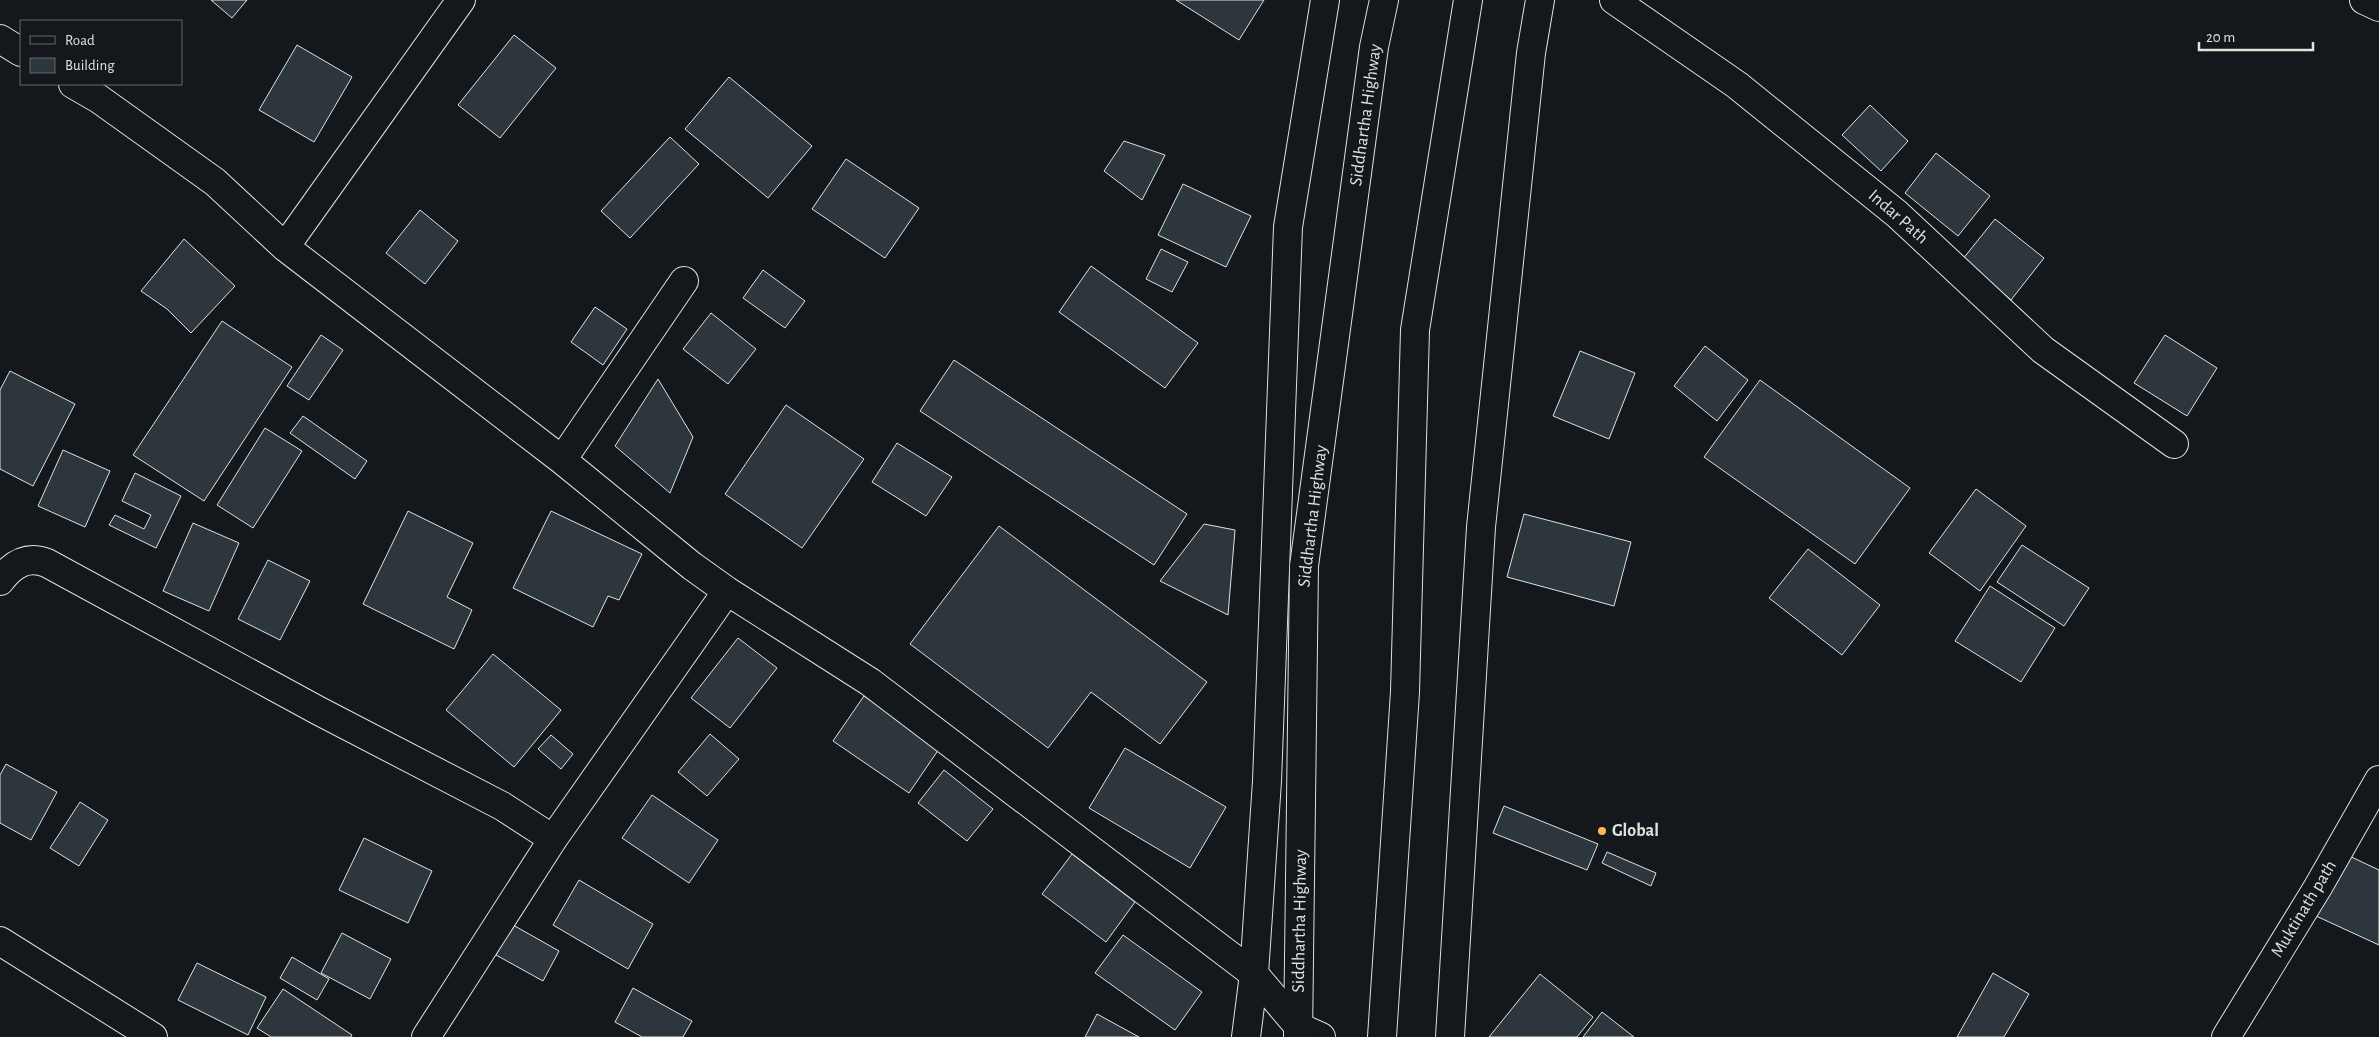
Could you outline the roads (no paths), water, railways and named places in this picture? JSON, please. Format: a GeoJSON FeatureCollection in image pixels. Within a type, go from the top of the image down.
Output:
{"type":"FeatureCollection","features":[{"type":"Feature","properties":{"kind":"main road"},"geometry":{"type":"LineString","coordinates":[[285,248],[461,0]]}},
{"type":"Feature","properties":{"kind":"main road"},"geometry":{"type":"LineString","coordinates":[[1246,1037],[1254,974],[1267,781],[1288,227],[1325,0]]}},
{"type":"Feature","properties":{"kind":"main road","name":"Siddhartha Highway"},"geometry":{"type":"LineString","coordinates":[[1306,1034],[1304,566],[1374,47],[1384,0]]}},
{"type":"Feature","properties":{"kind":"main road"},"geometry":{"type":"LineString","coordinates":[[1382,1037],[1404,692],[1415,330],[1468,0]]}},
{"type":"Feature","properties":{"kind":"main road"},"geometry":{"type":"LineString","coordinates":[[1450,1037],[1481,527],[1531,53],[1540,0]]}},
{"type":"Feature","properties":{"kind":"main road","name":"Indar Path"},"geometry":{"type":"LineString","coordinates":[[1614,0],[1737,85],[1897,214],[2043,350],[2174,444]]}},
{"type":"Feature","properties":{"kind":"main road"},"geometry":{"type":"LineString","coordinates":[[2364,0],[2379,8]]}},
{"type":"Feature","properties":{"kind":"main road"},"geometry":{"type":"LineString","coordinates":[[0,39],[20,51]]}},
{"type":"Feature","properties":{"kind":"main road"},"geometry":{"type":"LineString","coordinates":[[76,85],[99,99],[215,182],[285,248],[562,460],[692,566],[727,591],[870,682],[1254,974],[1306,1034]]}},
{"type":"Feature","properties":{"kind":"main road"},"geometry":{"type":"LineString","coordinates":[[562,460],[684,281]]}},
{"type":"Feature","properties":{"kind":"main road"},"geometry":{"type":"LineString","coordinates":[[0,581],[10,568],[27,560],[38,559],[47,562],[319,711],[502,806],[553,839]]}},
{"type":"Feature","properties":{"kind":"main road"},"geometry":{"type":"LineString","coordinates":[[426,1037],[553,839],[727,591]]}},
{"type":"Feature","properties":{"kind":"main road","name":"Muktinath path"},"geometry":{"type":"LineString","coordinates":[[2226,1037],[2318,888],[2379,780]]}},
{"type":"Feature","properties":{"kind":"main road"},"geometry":{"type":"LineString","coordinates":[[0,941],[153,1037]]}},
{"type":"Feature","properties":{"kind":"place","name":"Global"},"geometry":{"type":"Point","coordinates":[1602,831]}}]}
